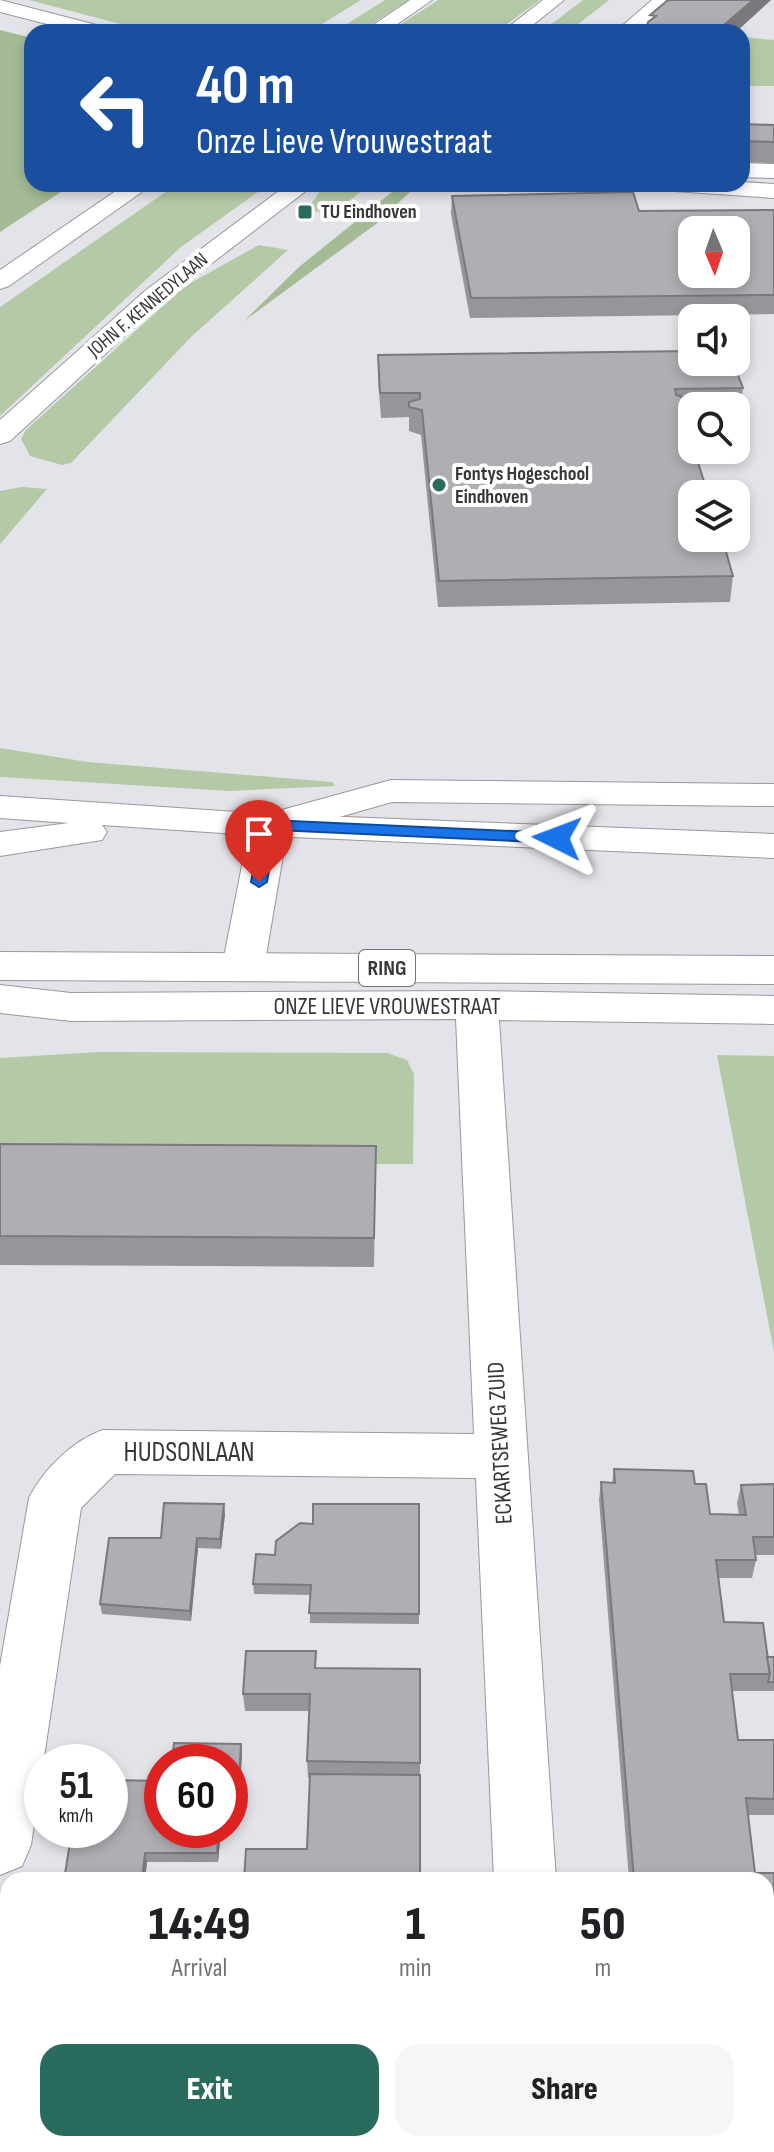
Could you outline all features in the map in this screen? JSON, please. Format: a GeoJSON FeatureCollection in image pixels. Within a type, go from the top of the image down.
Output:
{"type":"FeatureCollection","features":[{"type":"Feature","properties":{"kind":"street"},"geometry":{"type":"LineString","coordinates":[[386,24],[423,0]]}},
{"type":"Feature","properties":{"kind":"street"},"geometry":{"type":"LineString","coordinates":[[523,24],[555,0]]}},
{"type":"Feature","properties":{"kind":"street"},"geometry":{"type":"LineString","coordinates":[[634,24],[663,0]]}},
{"type":"Feature","properties":{"kind":"street"},"geometry":{"type":"LineString","coordinates":[[0,6],[70,24]]}},
{"type":"Feature","properties":{"kind":"street"},"geometry":{"type":"LineString","coordinates":[[0,14],[37,24]]}},
{"type":"Feature","properties":{"kind":"street"},"geometry":{"type":"LineString","coordinates":[[750,170],[774,171]]}},
{"type":"Feature","properties":{"kind":"street"},"geometry":{"type":"LineString","coordinates":[[750,189],[774,191]]}},
{"type":"Feature","properties":{"kind":"street"},"geometry":{"type":"LineString","coordinates":[[0,281],[129,192]]}},
{"type":"Feature","properties":{"kind":"street","name":"JOHN F. KENNEDYLAAN"},"geometry":{"type":"LineString","coordinates":[[0,435],[155,295],[292,192]]}},
{"type":"Feature","properties":{"kind":"street"},"geometry":{"type":"LineString","coordinates":[[269,825],[391,791],[774,795]]}},
{"type":"Feature","properties":{"kind":"street"},"geometry":{"type":"LineString","coordinates":[[0,807],[269,825],[774,846]]}},
{"type":"Feature","properties":{"kind":"street"},"geometry":{"type":"LineString","coordinates":[[0,844],[181,820]]}},
{"type":"Feature","properties":{"kind":"street"},"geometry":{"type":"LineString","coordinates":[[243,967],[269,825]]}},
{"type":"Feature","properties":{"kind":"street","name":"ONZE LIEVE VROUWESTRAAT"},"geometry":{"type":"LineString","coordinates":[[0,966],[774,970]]}},
{"type":"Feature","properties":{"kind":"street","name":"ONZE LIEVE VROUWESTRAAT"},"geometry":{"type":"LineString","coordinates":[[0,999],[71,1007],[477,1005],[774,1010]]}},
{"type":"Feature","properties":{"kind":"street","name":"ECKARTSEWEG ZUID"},"geometry":{"type":"LineString","coordinates":[[477,1005],[525,1872]]}},
{"type":"Feature","properties":{"kind":"street","name":"HUDSONLAAN"},"geometry":{"type":"LineString","coordinates":[[0,1845],[56,1498],[103,1452],[501,1456]]}},
{"type":"Feature","properties":{"kind":"green space"},"geometry":{"type":"Polygon","coordinates":[[[29,0],[361,0],[322,24],[120,24],[29,0]]]}},
{"type":"Feature","properties":{"kind":"green space"},"geometry":{"type":"Polygon","coordinates":[[[385,0],[409,0],[372,24],[347,24],[385,0]]]}},
{"type":"Feature","properties":{"kind":"green space"},"geometry":{"type":"Polygon","coordinates":[[[438,0],[540,0],[507,24],[401,24],[438,0]]]}},
{"type":"Feature","properties":{"kind":"green space"},"geometry":{"type":"Polygon","coordinates":[[[583,0],[609,0],[578,24],[552,24],[583,0]]]}},
{"type":"Feature","properties":{"kind":"green space"},"geometry":{"type":"Polygon","coordinates":[[[0,30],[24,36],[24,192],[61,192],[0,232],[0,30]]]}},
{"type":"Feature","properties":{"kind":"green space"},"geometry":{"type":"Polygon","coordinates":[[[750,38],[774,40],[774,86],[750,86],[750,38]]]}},
{"type":"Feature","properties":{"kind":"green space"},"geometry":{"type":"Polygon","coordinates":[[[165,192],[258,192],[181,247],[0,416],[0,307],[165,192]]]}},
{"type":"Feature","properties":{"kind":"green space"},"geometry":{"type":"Polygon","coordinates":[[[319,192],[361,192],[332,214],[307,210],[319,192]]]}},
{"type":"Feature","properties":{"kind":"green space"},"geometry":{"type":"Polygon","coordinates":[[[392,192],[410,192],[376,224],[244,321],[299,267],[392,192]]]}},
{"type":"Feature","properties":{"kind":"green space"},"geometry":{"type":"Polygon","coordinates":[[[259,245],[288,250],[192,336],[71,463],[62,465],[30,456],[21,439],[26,430],[185,286],[259,245]]]}},
{"type":"Feature","properties":{"kind":"green space"},"geometry":{"type":"Polygon","coordinates":[[[22,487],[47,489],[0,544],[0,491],[22,487]]]}},
{"type":"Feature","properties":{"kind":"green space"},"geometry":{"type":"Polygon","coordinates":[[[0,748],[88,762],[332,782],[335,786],[230,791],[0,777],[0,748]]]}},
{"type":"Feature","properties":{"kind":"green space"},"geometry":{"type":"Polygon","coordinates":[[[98,1052],[387,1053],[407,1060],[414,1074],[413,1164],[0,1164],[0,1058],[98,1052]]]}},
{"type":"Feature","properties":{"kind":"green space"},"geometry":{"type":"Polygon","coordinates":[[[717,1055],[774,1056],[774,1352],[717,1055]]]}},
{"type":"Feature","properties":{"kind":"building"},"geometry":{"type":"Polygon","coordinates":[[[668,0],[753,0],[725,24],[648,24],[656,16],[650,15],[668,0]]]}},
{"type":"Feature","properties":{"kind":"building"},"geometry":{"type":"Polygon","coordinates":[[[750,124],[774,125],[774,142],[750,141],[750,124]]]}},
{"type":"Feature","properties":{"kind":"building"},"geometry":{"type":"Polygon","coordinates":[[[633,192],[639,211],[774,210],[774,295],[471,298],[452,196],[633,192]]]}},
{"type":"Feature","properties":{"kind":"building"},"geometry":{"type":"Polygon","coordinates":[[[678,351],[678,376],[738,376],[743,388],[675,389],[678,396],[678,464],[698,464],[704,480],[678,480],[678,552],[726,552],[733,576],[439,581],[422,410],[409,407],[409,402],[420,399],[420,393],[380,393],[378,355],[678,351]]]}},
{"type":"Feature","properties":{"kind":"building"},"geometry":{"type":"Polygon","coordinates":[[[0,1144],[376,1146],[374,1238],[0,1236],[0,1144]]]}},
{"type":"Feature","properties":{"kind":"building"},"geometry":{"type":"Polygon","coordinates":[[[614,1469],[693,1471],[695,1484],[706,1484],[710,1514],[746,1515],[741,1485],[774,1484],[774,1537],[753,1537],[756,1560],[716,1560],[724,1622],[763,1623],[770,1674],[730,1674],[738,1740],[774,1740],[774,1799],[746,1798],[755,1872],[633,1872],[601,1482],[615,1483],[614,1469]]]}},
{"type":"Feature","properties":{"kind":"building"},"geometry":{"type":"Polygon","coordinates":[[[164,1503],[224,1504],[220,1539],[197,1538],[190,1611],[100,1604],[109,1538],[161,1538],[164,1503]]]}},
{"type":"Feature","properties":{"kind":"building"},"geometry":{"type":"Polygon","coordinates":[[[313,1504],[419,1504],[419,1614],[309,1613],[311,1585],[253,1584],[256,1554],[275,1555],[276,1541],[300,1523],[313,1524],[313,1504]]]}},
{"type":"Feature","properties":{"kind":"building"},"geometry":{"type":"Polygon","coordinates":[[[246,1651],[316,1651],[315,1668],[420,1669],[420,1763],[307,1761],[310,1694],[243,1694],[246,1651]]]}},
{"type":"Feature","properties":{"kind":"building"},"geometry":{"type":"Polygon","coordinates":[[[767,1657],[774,1657],[774,1682],[768,1682],[767,1657]]]}},
{"type":"Feature","properties":{"kind":"building"},"geometry":{"type":"Polygon","coordinates":[[[310,1774],[420,1775],[420,1872],[245,1872],[246,1849],[307,1849],[310,1774]]]}},
{"type":"Feature","properties":{"kind":"building"},"geometry":{"type":"Polygon","coordinates":[[[128,1780],[144,1781],[144,1848],[217,1848],[217,1853],[145,1853],[143,1872],[65,1872],[69,1848],[128,1848],[128,1780]]]}},
{"type":"Feature","properties":{"kind":"place","name":"TU Eindhoven"},"geometry":{"type":"Point","coordinates":[305,212]}},
{"type":"Feature","properties":{"kind":"place","name":"Fontys Hogeschool Eindhoven"},"geometry":{"type":"Point","coordinates":[439,485]}},
{"type":"Feature","properties":{"kind":"route"},"geometry":{"type":"LineString","coordinates":[[259,882],[269,825],[557,838]]}}]}
